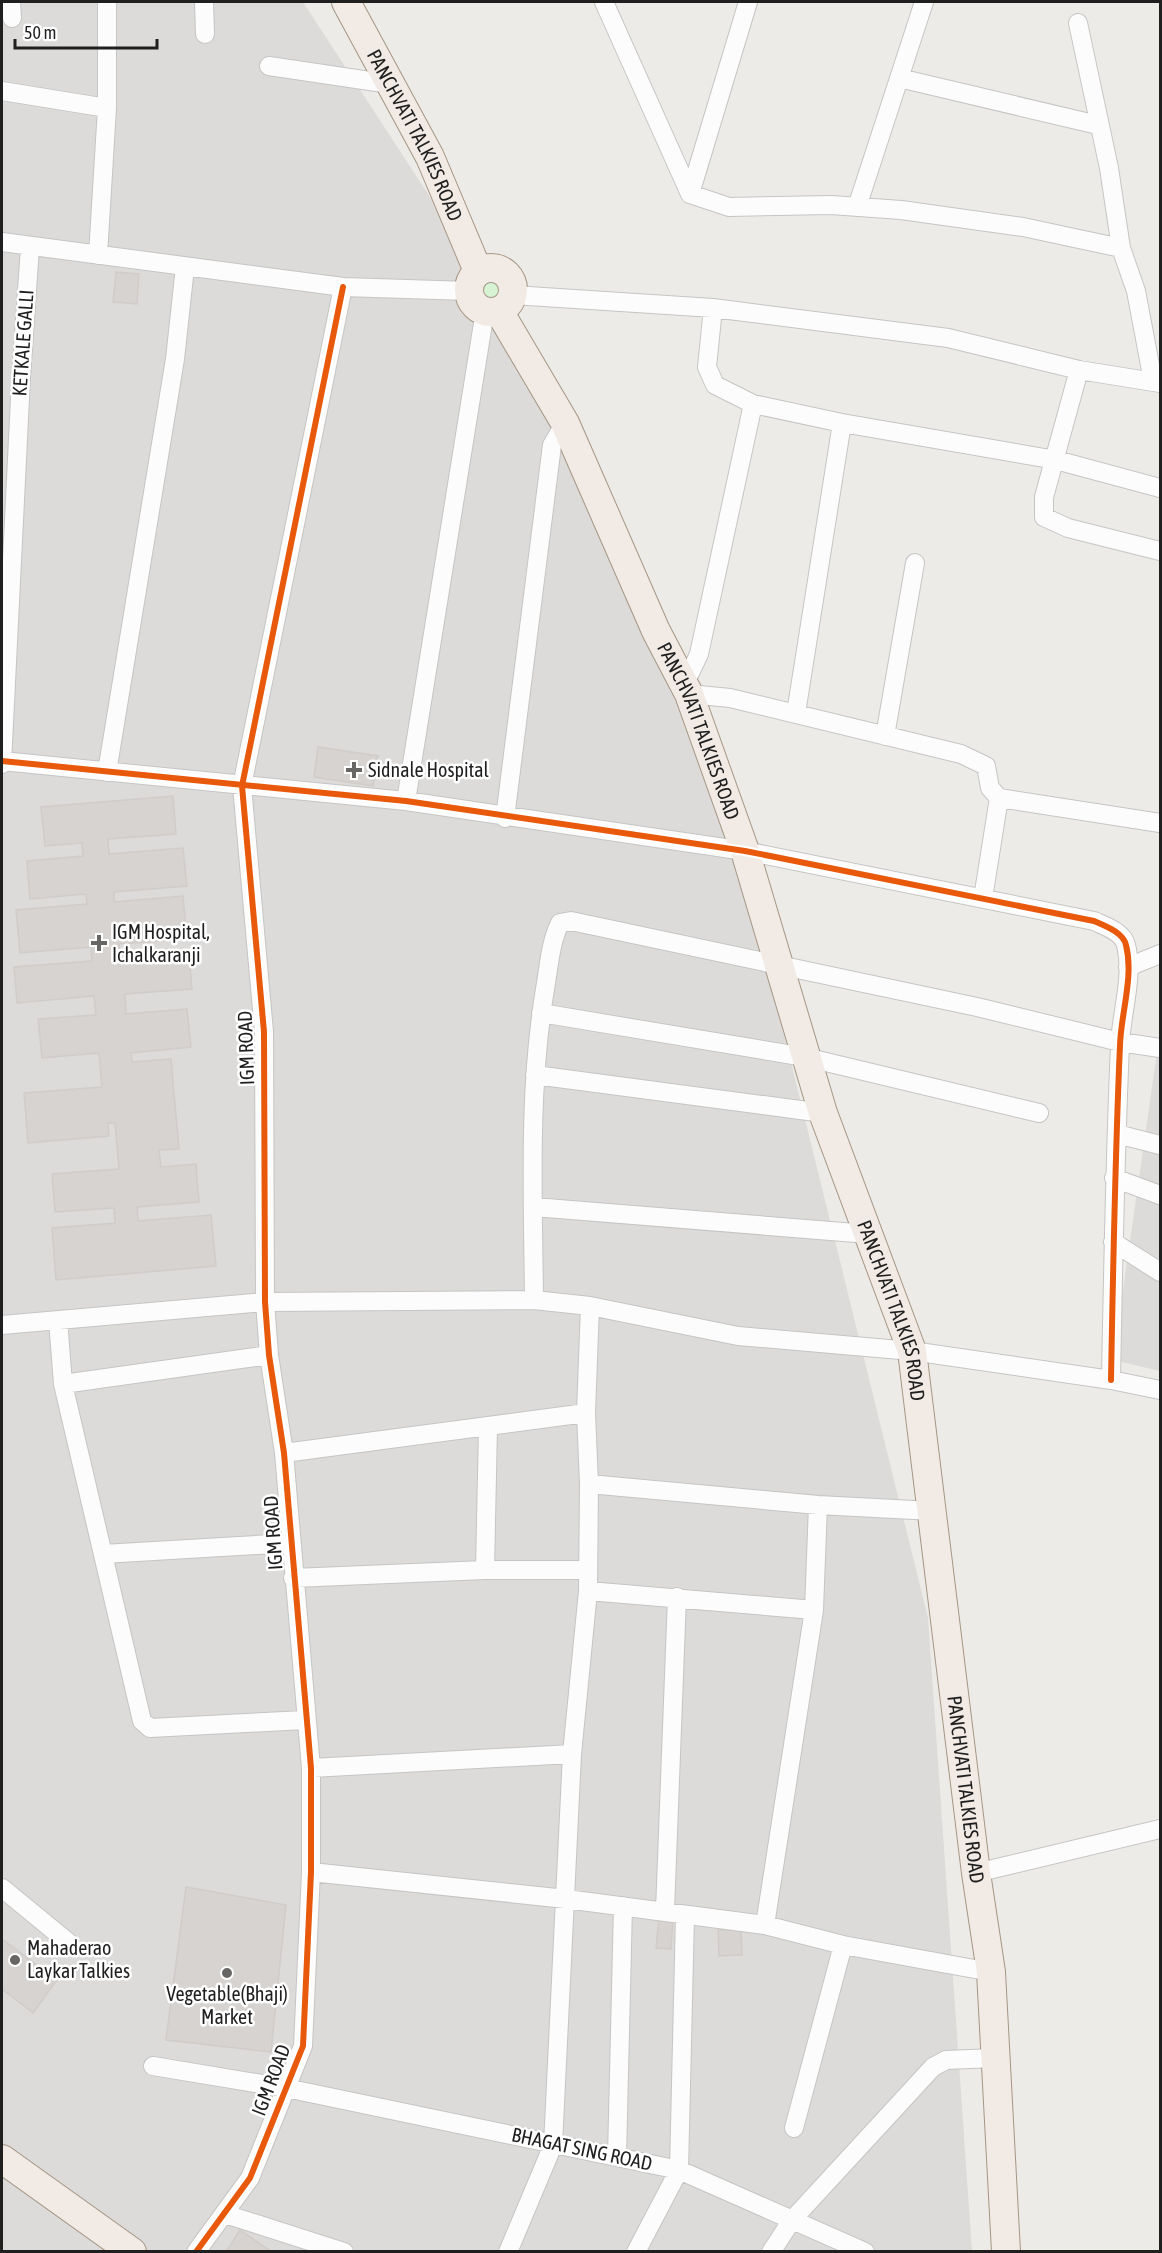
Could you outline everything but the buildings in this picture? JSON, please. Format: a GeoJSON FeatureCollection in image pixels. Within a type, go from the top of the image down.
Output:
{"type":"FeatureCollection","features":[{"type":"Feature","properties":{"kind":"main road","name":"PANCHVATI TALKIES ROAD"},"geometry":{"type":"LineString","coordinates":[[346,2],[430,157],[489,296],[565,423],[651,621],[686,686],[745,851],[805,1057],[824,1113],[912,1351],[976,1873],[991,1972],[1005,2252]]}},
{"type":"Feature","properties":{"kind":"main road"},"geometry":{"type":"LineString","coordinates":[[2,2159],[132,2252]]}},
{"type":"Feature","properties":{"kind":"main road"},"geometry":{"type":"LineString","coordinates":[[2,2177],[101,2252]]}},
{"type":"Feature","properties":{"kind":"street"},"geometry":{"type":"LineString","coordinates":[[98,255],[107,108],[107,2]]}},
{"type":"Feature","properties":{"kind":"street"},"geometry":{"type":"LineString","coordinates":[[204,2],[205,34]]}},
{"type":"Feature","properties":{"kind":"street"},"geometry":{"type":"LineString","coordinates":[[604,2],[690,194],[729,207],[857,207],[901,210],[1023,227],[1121,248]]}},
{"type":"Feature","properties":{"kind":"street"},"geometry":{"type":"LineString","coordinates":[[690,194],[748,2]]}},
{"type":"Feature","properties":{"kind":"street"},"geometry":{"type":"LineString","coordinates":[[857,207],[924,2]]}},
{"type":"Feature","properties":{"kind":"street"},"geometry":{"type":"LineString","coordinates":[[2,242],[343,287],[713,308],[948,338],[1079,370],[1157,382],[1136,291],[1121,248],[1109,168],[1078,23]]}},
{"type":"Feature","properties":{"kind":"street"},"geometry":{"type":"LineString","coordinates":[[269,66],[390,84]]}},
{"type":"Feature","properties":{"kind":"street"},"geometry":{"type":"LineString","coordinates":[[898,78],[1098,125]]}},
{"type":"Feature","properties":{"kind":"street"},"geometry":{"type":"LineString","coordinates":[[2,91],[107,108]]}},
{"type":"Feature","properties":{"kind":"street","name":"KETKALE GALLI"},"geometry":{"type":"LineString","coordinates":[[2,762],[21,378],[30,247]]}},
{"type":"Feature","properties":{"kind":"street"},"geometry":{"type":"LineString","coordinates":[[107,772],[174,359],[185,267]]}},
{"type":"Feature","properties":{"kind":"street","name":"IGM ROAD"},"geometry":{"type":"LineString","coordinates":[[196,2252],[250,2178],[303,2046],[310,1872],[310,1768],[284,1453],[269,1355],[265,1302],[264,1032],[242,786],[343,287]]}},
{"type":"Feature","properties":{"kind":"street"},"geometry":{"type":"LineString","coordinates":[[406,801],[489,296]]}},
{"type":"Feature","properties":{"kind":"street"},"geometry":{"type":"LineString","coordinates":[[713,308],[707,367],[716,385],[753,404],[842,423],[1056,460],[1161,488]]}},
{"type":"Feature","properties":{"kind":"street"},"geometry":{"type":"LineString","coordinates":[[1079,370],[1044,497],[1044,517],[1068,528],[1161,551]]}},
{"type":"Feature","properties":{"kind":"street"},"geometry":{"type":"LineString","coordinates":[[753,404],[699,654],[686,686],[961,754],[986,766],[990,788],[999,798],[1161,823]]}},
{"type":"Feature","properties":{"kind":"street"},"geometry":{"type":"LineString","coordinates":[[505,818],[552,445],[565,423]]}},
{"type":"Feature","properties":{"kind":"street"},"geometry":{"type":"LineString","coordinates":[[796,713],[842,423]]}},
{"type":"Feature","properties":{"kind":"street"},"geometry":{"type":"LineString","coordinates":[[885,736],[915,563]]}},
{"type":"Feature","properties":{"kind":"street"},"geometry":{"type":"LineString","coordinates":[[2,762],[406,801],[505,818],[745,851],[1094,921],[1114,931],[1125,942],[1128,967],[1120,1042],[1114,1178],[1112,1380]]}},
{"type":"Feature","properties":{"kind":"street"},"geometry":{"type":"LineString","coordinates":[[982,898],[999,798]]}},
{"type":"Feature","properties":{"kind":"street"},"geometry":{"type":"LineString","coordinates":[[534,1300],[535,1075],[541,1013],[554,935],[560,922],[571,921],[977,1007],[1120,1042],[1161,1048]]}},
{"type":"Feature","properties":{"kind":"street"},"geometry":{"type":"LineString","coordinates":[[1128,967],[1161,954]]}},
{"type":"Feature","properties":{"kind":"street"},"geometry":{"type":"LineString","coordinates":[[541,1013],[805,1057],[1039,1113]]}},
{"type":"Feature","properties":{"kind":"street"},"geometry":{"type":"LineString","coordinates":[[535,1075],[824,1113]]}},
{"type":"Feature","properties":{"kind":"street"},"geometry":{"type":"LineString","coordinates":[[1117,1134],[1161,1145]]}},
{"type":"Feature","properties":{"kind":"street"},"geometry":{"type":"LineString","coordinates":[[1114,1178],[1161,1195]]}},
{"type":"Feature","properties":{"kind":"street"},"geometry":{"type":"LineString","coordinates":[[534,1208],[868,1234]]}},
{"type":"Feature","properties":{"kind":"street"},"geometry":{"type":"LineString","coordinates":[[1113,1242],[1161,1272]]}},
{"type":"Feature","properties":{"kind":"street"},"geometry":{"type":"LineString","coordinates":[[2,1325],[265,1302],[534,1300],[590,1306],[738,1336],[912,1351],[1112,1380],[1161,1390]]}},
{"type":"Feature","properties":{"kind":"street"},"geometry":{"type":"LineString","coordinates":[[512,2250],[553,2145],[572,1754],[588,1591],[586,1570],[589,1484],[586,1413],[590,1306]]}},
{"type":"Feature","properties":{"kind":"street"},"geometry":{"type":"LineString","coordinates":[[58,1320],[63,1384],[142,1721],[150,1728],[305,1720]]}},
{"type":"Feature","properties":{"kind":"street"},"geometry":{"type":"LineString","coordinates":[[63,1384],[269,1355]]}},
{"type":"Feature","properties":{"kind":"street"},"geometry":{"type":"LineString","coordinates":[[284,1453],[488,1428],[586,1413]]}},
{"type":"Feature","properties":{"kind":"street"},"geometry":{"type":"LineString","coordinates":[[485,1570],[488,1428]]}},
{"type":"Feature","properties":{"kind":"street"},"geometry":{"type":"LineString","coordinates":[[589,1484],[818,1505],[933,1511]]}},
{"type":"Feature","properties":{"kind":"street"},"geometry":{"type":"LineString","coordinates":[[765,1925],[813,1610],[818,1505]]}},
{"type":"Feature","properties":{"kind":"street"},"geometry":{"type":"LineString","coordinates":[[103,1554],[290,1543]]}},
{"type":"Feature","properties":{"kind":"street"},"geometry":{"type":"LineString","coordinates":[[293,1578],[485,1570],[586,1570]]}},
{"type":"Feature","properties":{"kind":"street"},"geometry":{"type":"LineString","coordinates":[[588,1591],[813,1610]]}},
{"type":"Feature","properties":{"kind":"street"},"geometry":{"type":"LineString","coordinates":[[665,1911],[677,1598]]}},
{"type":"Feature","properties":{"kind":"street"},"geometry":{"type":"LineString","coordinates":[[310,1768],[572,1754]]}},
{"type":"Feature","properties":{"kind":"street"},"geometry":{"type":"LineString","coordinates":[[976,1873],[1161,1829]]}},
{"type":"Feature","properties":{"kind":"street"},"geometry":{"type":"LineString","coordinates":[[310,1872],[566,1899],[765,1925],[843,1945],[991,1972]]}},
{"type":"Feature","properties":{"kind":"street"},"geometry":{"type":"LineString","coordinates":[[2,1888],[69,1943]]}},
{"type":"Feature","properties":{"kind":"street"},"geometry":{"type":"LineString","coordinates":[[616,2157],[623,1906]]}},
{"type":"Feature","properties":{"kind":"street"},"geometry":{"type":"LineString","coordinates":[[636,2252],[679,2170],[685,1915]]}},
{"type":"Feature","properties":{"kind":"street"},"geometry":{"type":"LineString","coordinates":[[795,2128],[843,1945]]}},
{"type":"Feature","properties":{"kind":"street"},"geometry":{"type":"LineString","coordinates":[[771,2252],[792,2220],[933,2067],[946,2060],[994,2058]]}},
{"type":"Feature","properties":{"kind":"street","name":"BHAGAT SING ROAD"},"geometry":{"type":"LineString","coordinates":[[153,2066],[286,2088],[679,2170],[865,2252]]}},
{"type":"Feature","properties":{"kind":"street"},"geometry":{"type":"LineString","coordinates":[[225,2214],[344,2252]]}},
{"type":"Feature","properties":{"kind":"shaded area"},"geometry":{"type":"Polygon","coordinates":[[[2,2],[303,2],[478,271],[728,807],[928,1618],[972,2251],[2,2252],[2,2]]]}},
{"type":"Feature","properties":{"kind":"shaded area"},"geometry":{"type":"Polygon","coordinates":[[[1160,1031],[1160,1371],[1113,1360],[1160,1031]]]}},
{"type":"Feature","properties":{"kind":"green space"},"geometry":{"type":"Polygon","coordinates":[[[486,279],[494,279],[500,285],[500,293],[494,299],[486,299],[480,293],[480,285],[486,279]]]}},
{"type":"Feature","properties":{"kind":"cycle path"},"geometry":{"type":"LineString","coordinates":[[196,2252],[250,2178],[303,2046],[311,1872],[311,1768],[284,1453],[269,1355],[265,1302],[264,1032],[242,786],[343,287]]}},
{"type":"Feature","properties":{"kind":"cycle path"},"geometry":{"type":"LineString","coordinates":[[2,761],[406,801],[745,851],[1094,921],[1113,930],[1124,940],[1129,970],[1120,1045],[1111,1380]]}},
{"type":"Feature","properties":{"kind":"place","name":"Sidnale Hospital"},"geometry":{"type":"Point","coordinates":[354,770]}},
{"type":"Feature","properties":{"kind":"place","name":"IGM Hospital, Ichalkaranji"},"geometry":{"type":"Point","coordinates":[99,943]}},
{"type":"Feature","properties":{"kind":"place","name":"Mahaderao Laykar Talkies"},"geometry":{"type":"Point","coordinates":[15,1960]}},
{"type":"Feature","properties":{"kind":"place","name":"Vegetable(Bhaji) Market"},"geometry":{"type":"Point","coordinates":[227,1973]}}]}
